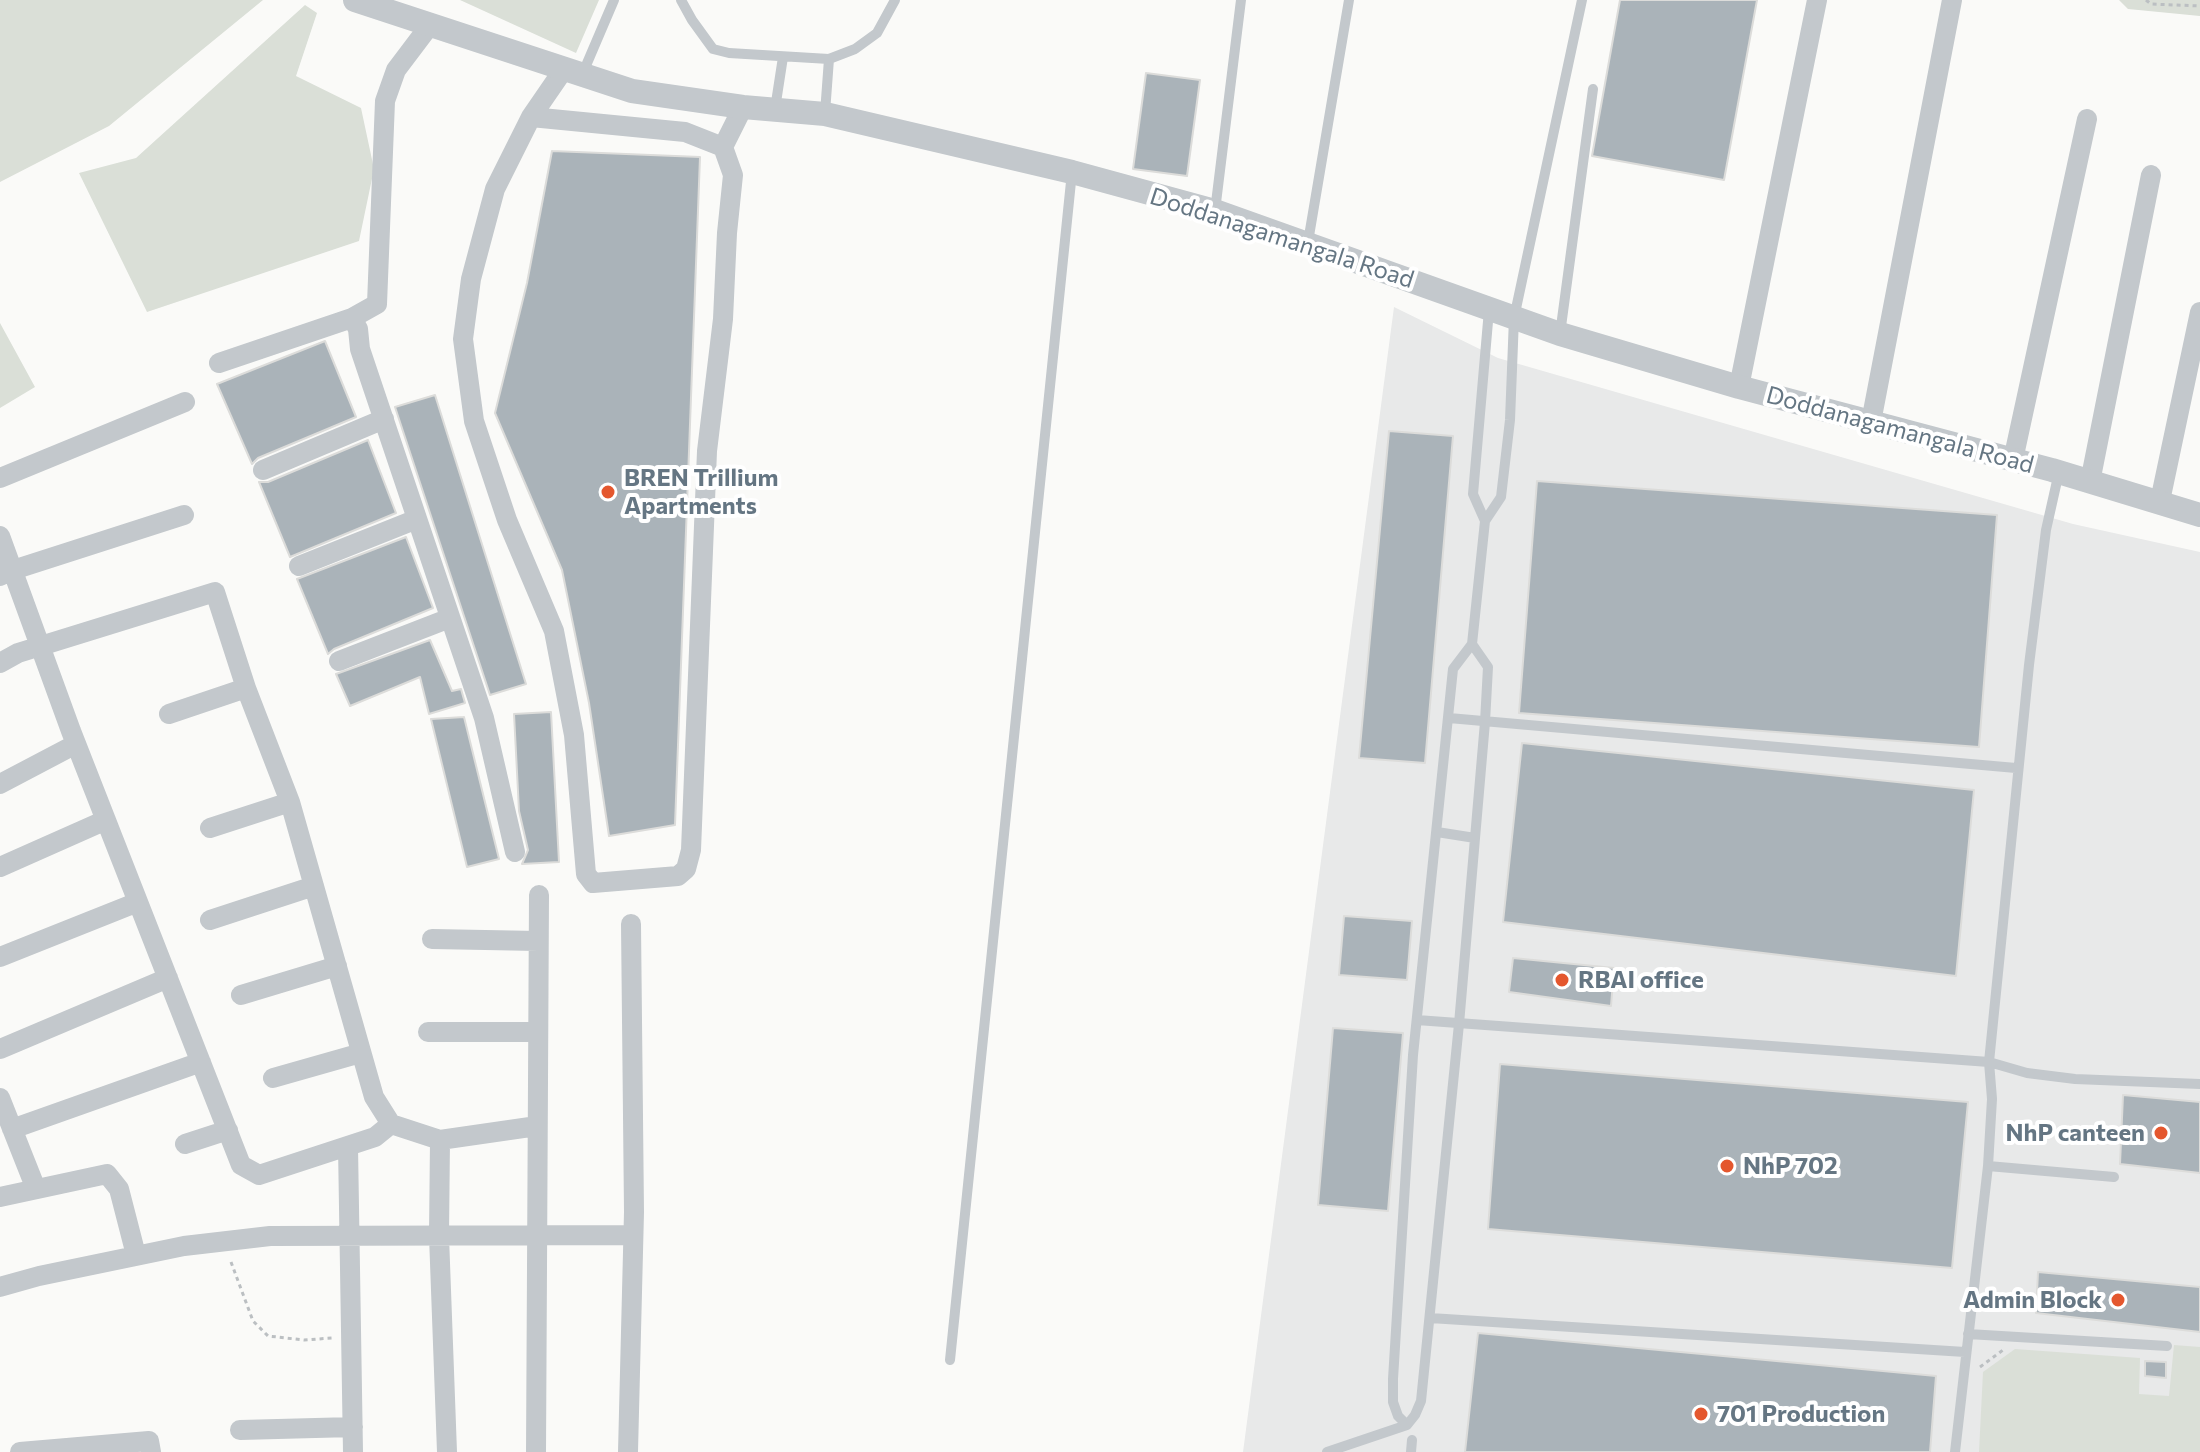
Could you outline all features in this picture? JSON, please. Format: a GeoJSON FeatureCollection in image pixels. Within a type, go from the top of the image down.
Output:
{"type":"FeatureCollection","features":[{"type":"Feature","properties":{"kind":"street","name":"Doddanagamangala Road"},"geometry":{"type":"LineString","coordinates":[[355,0],[632,91],[743,107],[825,114],[1072,172],[1215,211],[1560,334],[1739,387],[2059,472],[2200,515]]}},
{"type":"Feature","properties":{"kind":"street"},"geometry":{"type":"LineString","coordinates":[[1739,387],[1817,0]]}},
{"type":"Feature","properties":{"kind":"street"},"geometry":{"type":"LineString","coordinates":[[1871,422],[1952,0]]}},
{"type":"Feature","properties":{"kind":"street"},"geometry":{"type":"LineString","coordinates":[[219,363],[352,318],[377,304],[385,101],[396,70],[430,25]]}},
{"type":"Feature","properties":{"kind":"street"},"geometry":{"type":"LineString","coordinates":[[573,72],[531,117],[495,189],[471,279],[463,339],[474,421],[489,471],[554,631],[574,735],[586,874],[593,883],[678,876],[686,869],[691,850],[707,451],[723,319],[733,175],[723,147],[743,107]]}},
{"type":"Feature","properties":{"kind":"street"},"geometry":{"type":"LineString","coordinates":[[531,117],[685,132],[723,147]]}},
{"type":"Feature","properties":{"kind":"street"},"geometry":{"type":"LineString","coordinates":[[2013,460],[2087,119]]}},
{"type":"Feature","properties":{"kind":"street"},"geometry":{"type":"LineString","coordinates":[[2090,482],[2151,175]]}},
{"type":"Feature","properties":{"kind":"street"},"geometry":{"type":"LineString","coordinates":[[2160,501],[2200,312]]}},
{"type":"Feature","properties":{"kind":"street"},"geometry":{"type":"LineString","coordinates":[[352,318],[484,718],[515,852]]}},
{"type":"Feature","properties":{"kind":"street"},"geometry":{"type":"LineString","coordinates":[[0,478],[185,402]]}},
{"type":"Feature","properties":{"kind":"street"},"geometry":{"type":"LineString","coordinates":[[263,470],[384,419]]}},
{"type":"Feature","properties":{"kind":"street"},"geometry":{"type":"LineString","coordinates":[[6,573],[184,515]]}},
{"type":"Feature","properties":{"kind":"street"},"geometry":{"type":"LineString","coordinates":[[299,566],[417,519]]}},
{"type":"Feature","properties":{"kind":"street"},"geometry":{"type":"LineString","coordinates":[[0,536],[6,573],[41,646],[76,744],[241,1165],[259,1175],[375,1137],[391,1124]]}},
{"type":"Feature","properties":{"kind":"street"},"geometry":{"type":"LineString","coordinates":[[0,663],[18,653],[215,592],[246,688],[290,802],[374,1097],[391,1124],[440,1140],[537,1126]]}},
{"type":"Feature","properties":{"kind":"street"},"geometry":{"type":"LineString","coordinates":[[339,661],[450,618]]}},
{"type":"Feature","properties":{"kind":"street"},"geometry":{"type":"LineString","coordinates":[[169,714],[246,688]]}},
{"type":"Feature","properties":{"kind":"street"},"geometry":{"type":"LineString","coordinates":[[0,784],[76,744]]}},
{"type":"Feature","properties":{"kind":"street"},"geometry":{"type":"LineString","coordinates":[[210,828],[290,802]]}},
{"type":"Feature","properties":{"kind":"street"},"geometry":{"type":"LineString","coordinates":[[0,867],[106,820]]}},
{"type":"Feature","properties":{"kind":"street"},"geometry":{"type":"LineString","coordinates":[[210,920],[314,886]]}},
{"type":"Feature","properties":{"kind":"street"},"geometry":{"type":"LineString","coordinates":[[536,1452],[539,895]]}},
{"type":"Feature","properties":{"kind":"street"},"geometry":{"type":"LineString","coordinates":[[0,957],[138,902]]}},
{"type":"Feature","properties":{"kind":"street"},"geometry":{"type":"LineString","coordinates":[[628,1452],[633,1235],[631,924]]}},
{"type":"Feature","properties":{"kind":"street"},"geometry":{"type":"LineString","coordinates":[[432,939],[538,941]]}},
{"type":"Feature","properties":{"kind":"street"},"geometry":{"type":"LineString","coordinates":[[241,995],[337,966]]}},
{"type":"Feature","properties":{"kind":"street"},"geometry":{"type":"LineString","coordinates":[[0,1049],[168,978]]}},
{"type":"Feature","properties":{"kind":"street"},"geometry":{"type":"LineString","coordinates":[[428,1032],[538,1032]]}},
{"type":"Feature","properties":{"kind":"street"},"geometry":{"type":"LineString","coordinates":[[273,1078],[361,1053]]}},
{"type":"Feature","properties":{"kind":"street"},"geometry":{"type":"LineString","coordinates":[[12,1129],[201,1062]]}},
{"type":"Feature","properties":{"kind":"street"},"geometry":{"type":"LineString","coordinates":[[0,1098],[36,1189]]}},
{"type":"Feature","properties":{"kind":"street"},"geometry":{"type":"LineString","coordinates":[[185,1144],[228,1130]]}},
{"type":"Feature","properties":{"kind":"street"},"geometry":{"type":"LineString","coordinates":[[440,1140],[439,1236],[447,1452]]}},
{"type":"Feature","properties":{"kind":"street"},"geometry":{"type":"LineString","coordinates":[[348,1146],[353,1452]]}},
{"type":"Feature","properties":{"kind":"street"},"geometry":{"type":"LineString","coordinates":[[0,1197],[107,1174],[119,1189],[136,1255]]}},
{"type":"Feature","properties":{"kind":"street"},"geometry":{"type":"LineString","coordinates":[[0,1287],[136,1255],[270,1236],[633,1235]]}},
{"type":"Feature","properties":{"kind":"street"},"geometry":{"type":"LineString","coordinates":[[240,1430],[353,1427]]}},
{"type":"Feature","properties":{"kind":"street"},"geometry":{"type":"LineString","coordinates":[[20,1452],[149,1441],[151,1452]]}},
{"type":"Feature","properties":{"kind":"lane"},"geometry":{"type":"LineString","coordinates":[[573,72],[614,0]]}},
{"type":"Feature","properties":{"kind":"lane"},"geometry":{"type":"LineString","coordinates":[[681,0],[713,49],[729,53],[829,59],[855,49],[877,33],[895,0]]}},
{"type":"Feature","properties":{"kind":"lane"},"geometry":{"type":"LineString","coordinates":[[1215,211],[1241,0]]}},
{"type":"Feature","properties":{"kind":"lane"},"geometry":{"type":"LineString","coordinates":[[1307,244],[1349,0]]}},
{"type":"Feature","properties":{"kind":"lane"},"geometry":{"type":"LineString","coordinates":[[1407,1425],[1398,1416],[1393,1402],[1393,1379],[1417,1020],[1453,669],[1472,644],[1485,521],[1501,497],[1510,420],[1514,318],[1582,0]]}},
{"type":"Feature","properties":{"kind":"lane"},"geometry":{"type":"LineString","coordinates":[[775,109],[783,57]]}},
{"type":"Feature","properties":{"kind":"lane"},"geometry":{"type":"LineString","coordinates":[[825,114],[829,59]]}},
{"type":"Feature","properties":{"kind":"lane"},"geometry":{"type":"LineString","coordinates":[[1560,334],[1593,89]]}},
{"type":"Feature","properties":{"kind":"lane"},"geometry":{"type":"LineString","coordinates":[[950,1360],[1072,172]]}},
{"type":"Feature","properties":{"kind":"lane"},"geometry":{"type":"LineString","coordinates":[[1485,521],[1473,494],[1489,309]]}},
{"type":"Feature","properties":{"kind":"lane"},"geometry":{"type":"LineString","coordinates":[[1955,1452],[1988,1166],[1992,1099],[1989,1062],[2016,768],[2046,530],[2059,472]]}},
{"type":"Feature","properties":{"kind":"lane"},"geometry":{"type":"LineString","coordinates":[[1327,1452],[1407,1425],[1421,1401],[1459,1024],[1485,722],[1488,667],[1472,644]]}},
{"type":"Feature","properties":{"kind":"lane"},"geometry":{"type":"LineString","coordinates":[[1449,718],[2016,768]]}},
{"type":"Feature","properties":{"kind":"lane"},"geometry":{"type":"LineString","coordinates":[[1437,832],[1475,838]]}},
{"type":"Feature","properties":{"kind":"lane"},"geometry":{"type":"LineString","coordinates":[[1417,1020],[1989,1062],[2027,1073],[2075,1079],[2200,1084]]}},
{"type":"Feature","properties":{"kind":"lane"},"geometry":{"type":"LineString","coordinates":[[1988,1166],[2114,1177]]}},
{"type":"Feature","properties":{"kind":"lane"},"geometry":{"type":"LineString","coordinates":[[1430,1318],[1965,1352]]}},
{"type":"Feature","properties":{"kind":"lane"},"geometry":{"type":"LineString","coordinates":[[1968,1334],[2167,1346]]}},
{"type":"Feature","properties":{"kind":"lane"},"geometry":{"type":"LineString","coordinates":[[1411,1452],[1412,1440]]}},
{"type":"Feature","properties":{"kind":"path"},"geometry":{"type":"LineString","coordinates":[[2146,0],[2151,4],[2200,6]]}},
{"type":"Feature","properties":{"kind":"path"},"geometry":{"type":"LineString","coordinates":[[225,1241],[253,1321],[268,1336],[304,1340],[352,1337]]}},
{"type":"Feature","properties":{"kind":"path"},"geometry":{"type":"LineString","coordinates":[[1975,1371],[2012,1343]]}},
{"type":"Feature","properties":{"kind":"shaded area"},"geometry":{"type":"Polygon","coordinates":[[[0,0],[263,0],[109,126],[0,182],[0,0]]]}},
{"type":"Feature","properties":{"kind":"shaded area"},"geometry":{"type":"Polygon","coordinates":[[[460,0],[599,0],[576,53],[460,0]]]}},
{"type":"Feature","properties":{"kind":"shaded area"},"geometry":{"type":"Polygon","coordinates":[[[2119,0],[2200,0],[2200,16],[2128,9],[2119,0]]]}},
{"type":"Feature","properties":{"kind":"shaded area"},"geometry":{"type":"Polygon","coordinates":[[[305,5],[317,13],[296,76],[361,108],[374,169],[359,241],[147,312],[79,173],[136,158],[305,5]]]}},
{"type":"Feature","properties":{"kind":"shaded area"},"geometry":{"type":"Polygon","coordinates":[[[1394,307],[1498,358],[2073,524],[2200,552],[2200,1452],[1243,1452],[1394,307]]]}},
{"type":"Feature","properties":{"kind":"shaded area"},"geometry":{"type":"Polygon","coordinates":[[[0,323],[35,387],[0,408],[0,323]]]}},
{"type":"Feature","properties":{"kind":"shaded area"},"geometry":{"type":"Polygon","coordinates":[[[2174,1345],[2200,1347],[2200,1452],[1979,1452],[1983,1372],[2015,1349],[2140,1358],[2139,1394],[2169,1396],[2174,1345]]]}},
{"type":"Feature","properties":{"kind":"building"},"geometry":{"type":"Polygon","coordinates":[[[1620,0],[1757,0],[1724,180],[1592,156],[1620,0]]]}},
{"type":"Feature","properties":{"kind":"building"},"geometry":{"type":"Polygon","coordinates":[[[1146,73],[1200,80],[1187,176],[1133,169],[1146,73]]]}},
{"type":"Feature","properties":{"kind":"building","name":"BREN Trillium Apartments"},"geometry":{"type":"Polygon","coordinates":[[[552,151],[700,157],[675,825],[609,836],[589,703],[562,570],[495,413],[527,283],[552,151]]]}},
{"type":"Feature","properties":{"kind":"building"},"geometry":{"type":"Polygon","coordinates":[[[325,341],[356,417],[258,458],[252,464],[217,384],[325,341]]]}},
{"type":"Feature","properties":{"kind":"building"},"geometry":{"type":"Polygon","coordinates":[[[435,395],[526,684],[490,695],[395,407],[435,395]]]}},
{"type":"Feature","properties":{"kind":"building"},"geometry":{"type":"Polygon","coordinates":[[[1389,431],[1453,436],[1425,763],[1359,758],[1389,431]]]}},
{"type":"Feature","properties":{"kind":"building"},"geometry":{"type":"Polygon","coordinates":[[[368,440],[396,513],[290,557],[259,482],[268,482],[368,440]]]}},
{"type":"Feature","properties":{"kind":"building"},"geometry":{"type":"Polygon","coordinates":[[[1537,481],[1997,515],[1979,747],[1519,713],[1537,481]]]}},
{"type":"Feature","properties":{"kind":"building"},"geometry":{"type":"Polygon","coordinates":[[[406,537],[433,608],[328,654],[297,579],[406,537]]]}},
{"type":"Feature","properties":{"kind":"building"},"geometry":{"type":"Polygon","coordinates":[[[430,640],[452,691],[461,689],[465,703],[429,714],[420,677],[350,706],[336,674],[430,640]]]}},
{"type":"Feature","properties":{"kind":"building"},"geometry":{"type":"Polygon","coordinates":[[[551,712],[559,862],[522,864],[528,850],[519,811],[514,714],[551,712]]]}},
{"type":"Feature","properties":{"kind":"building"},"geometry":{"type":"Polygon","coordinates":[[[464,717],[499,859],[467,867],[431,719],[464,717]]]}},
{"type":"Feature","properties":{"kind":"building"},"geometry":{"type":"Polygon","coordinates":[[[1522,743],[1974,790],[1956,976],[1503,922],[1522,743]]]}},
{"type":"Feature","properties":{"kind":"building"},"geometry":{"type":"Polygon","coordinates":[[[1344,916],[1412,921],[1407,980],[1339,975],[1344,916]]]}},
{"type":"Feature","properties":{"kind":"building","name":"RBAI office"},"geometry":{"type":"Polygon","coordinates":[[[1513,958],[1614,968],[1611,1006],[1509,992],[1513,958]]]}},
{"type":"Feature","properties":{"kind":"building"},"geometry":{"type":"Polygon","coordinates":[[[1333,1028],[1403,1033],[1388,1211],[1318,1205],[1333,1028]]]}},
{"type":"Feature","properties":{"kind":"building","name":"NhP 702"},"geometry":{"type":"Polygon","coordinates":[[[1500,1064],[1968,1102],[1952,1268],[1488,1229],[1500,1064]]]}},
{"type":"Feature","properties":{"kind":"building","name":"NhP canteen"},"geometry":{"type":"Polygon","coordinates":[[[2123,1095],[2200,1102],[2200,1173],[2120,1164],[2123,1095]]]}},
{"type":"Feature","properties":{"kind":"building","name":"Admin Block"},"geometry":{"type":"Polygon","coordinates":[[[2038,1272],[2200,1287],[2200,1332],[2036,1313],[2038,1272]]]}},
{"type":"Feature","properties":{"kind":"building","name":"701 Production"},"geometry":{"type":"Polygon","coordinates":[[[1478,1333],[1936,1376],[1930,1452],[1465,1452],[1478,1333]]]}},
{"type":"Feature","properties":{"kind":"building"},"geometry":{"type":"Polygon","coordinates":[[[2145,1361],[2166,1362],[2166,1378],[2145,1376],[2145,1361]]]}},
{"type":"Feature","properties":{"kind":"place","name":"BREN Trillium Apartments"},"geometry":{"type":"Point","coordinates":[608,492]}},
{"type":"Feature","properties":{"kind":"place","name":"RBAI office"},"geometry":{"type":"Point","coordinates":[1562,980]}},
{"type":"Feature","properties":{"kind":"place","name":"NhP canteen"},"geometry":{"type":"Point","coordinates":[2161,1133]}},
{"type":"Feature","properties":{"kind":"place","name":"NhP 702"},"geometry":{"type":"Point","coordinates":[1727,1166]}},
{"type":"Feature","properties":{"kind":"place","name":"Admin Block"},"geometry":{"type":"Point","coordinates":[2118,1300]}},
{"type":"Feature","properties":{"kind":"place","name":"701 Production"},"geometry":{"type":"Point","coordinates":[1701,1414]}}]}
